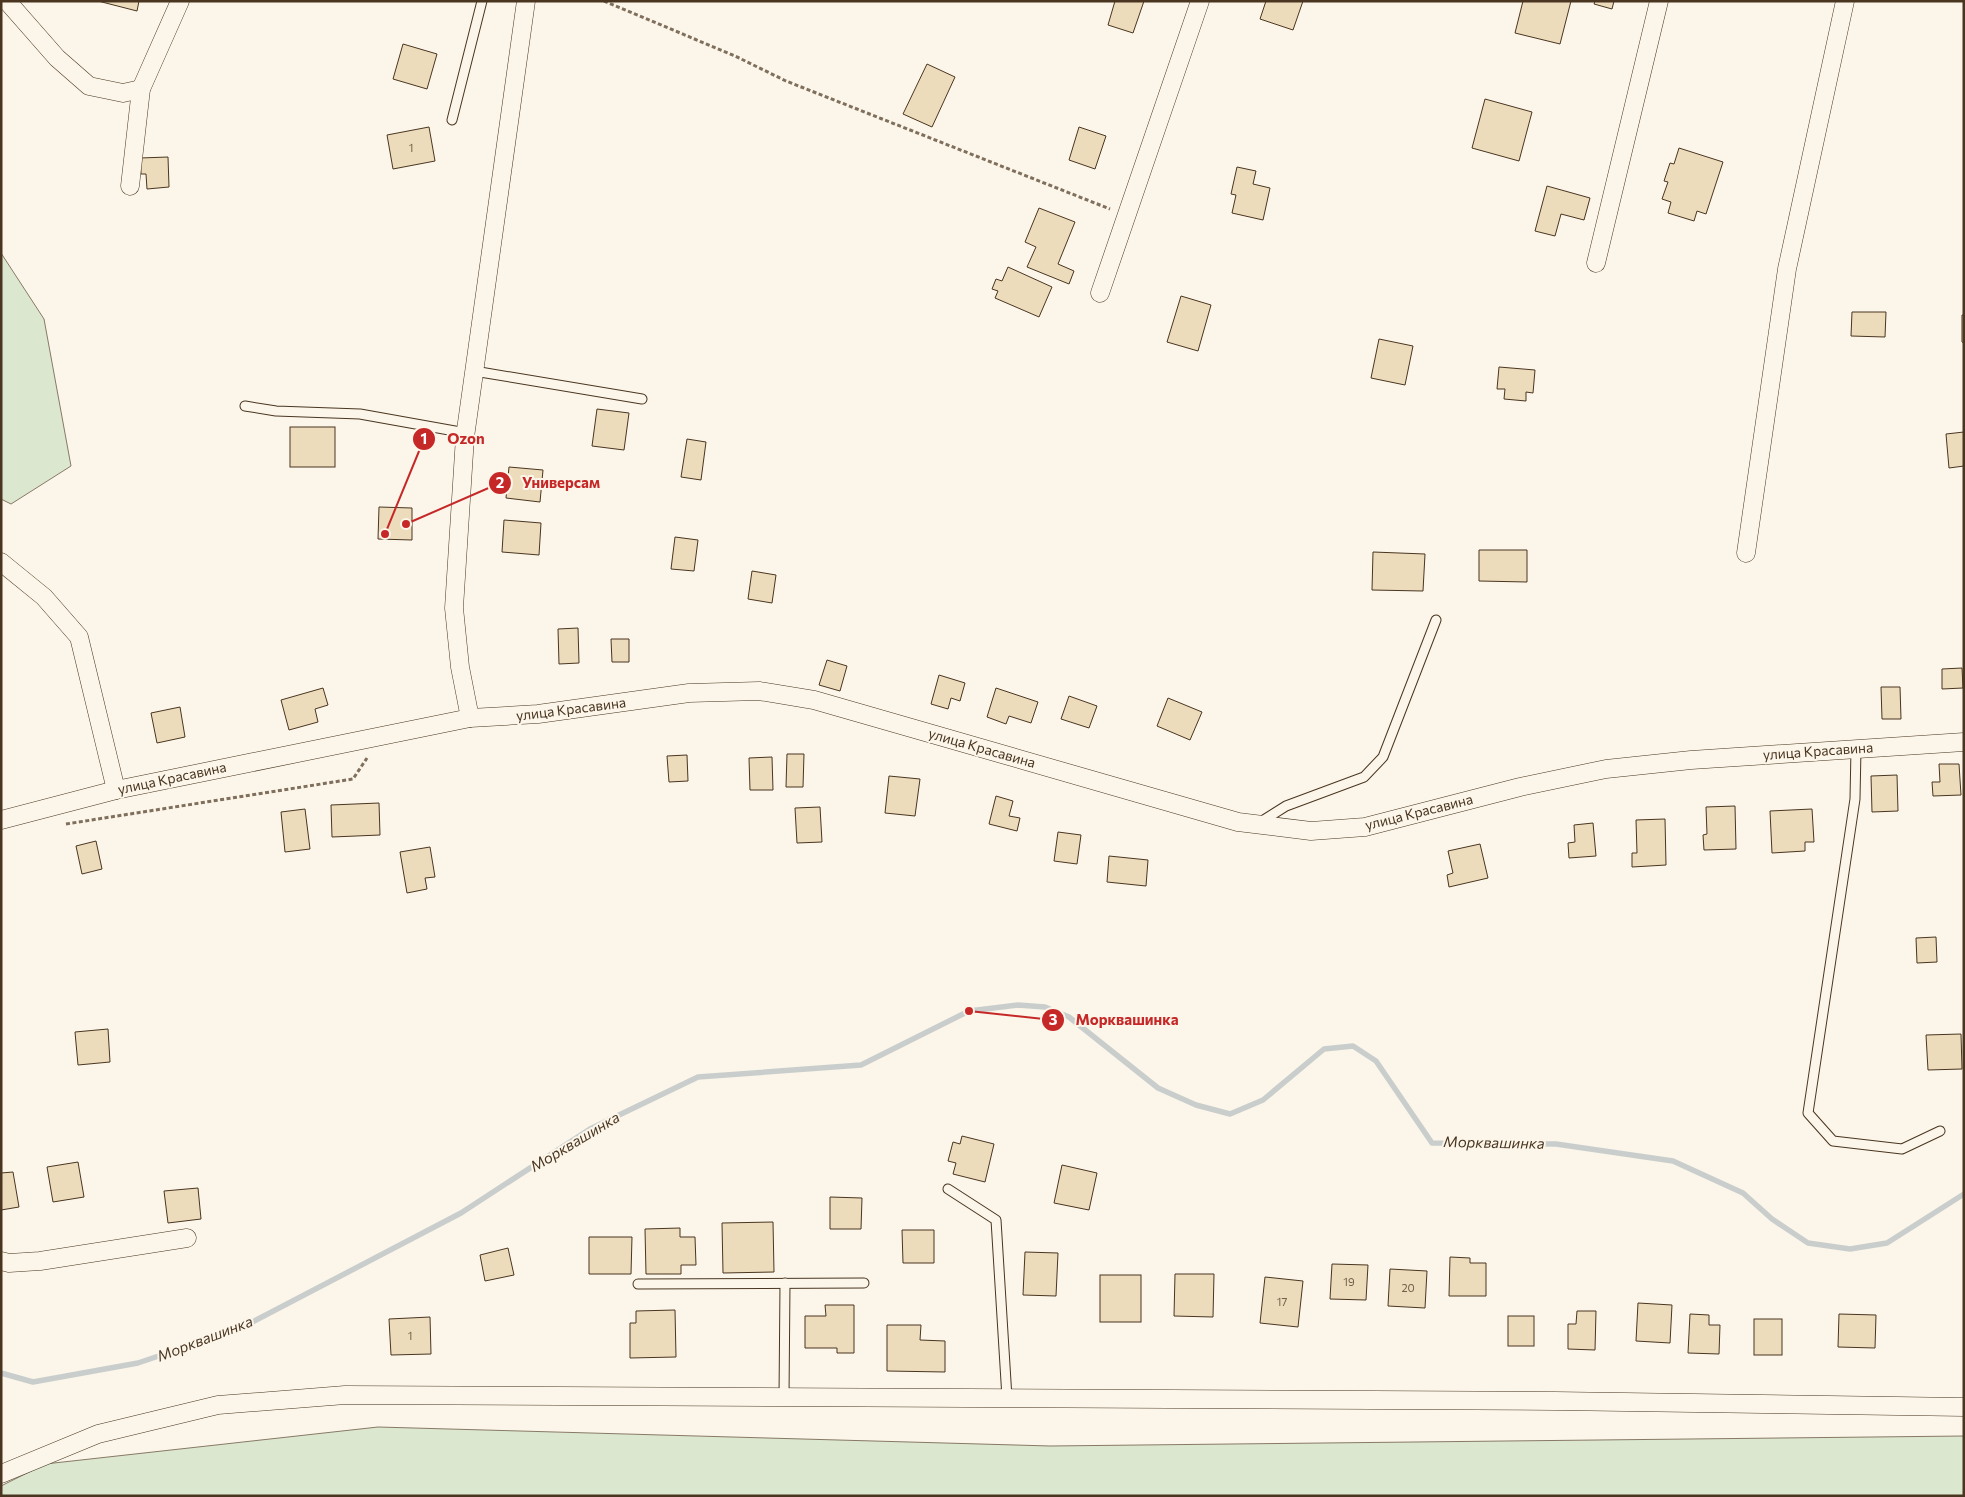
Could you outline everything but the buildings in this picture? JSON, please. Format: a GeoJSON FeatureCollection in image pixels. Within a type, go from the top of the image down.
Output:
{"type":"FeatureCollection","features":[{"type":"Feature","properties":{"kind":"street"},"geometry":{"type":"LineString","coordinates":[[7,1],[57,58],[88,86],[123,93],[142,89]]}},
{"type":"Feature","properties":{"kind":"street"},"geometry":{"type":"LineString","coordinates":[[130,186],[142,89],[180,1]]}},
{"type":"Feature","properties":{"kind":"street"},"geometry":{"type":"LineString","coordinates":[[470,718],[460,667],[454,608],[466,433],[526,1]]}},
{"type":"Feature","properties":{"kind":"street"},"geometry":{"type":"LineString","coordinates":[[1100,293],[1200,1]]}},
{"type":"Feature","properties":{"kind":"street"},"geometry":{"type":"LineString","coordinates":[[1596,264],[1659,1]]}},
{"type":"Feature","properties":{"kind":"street"},"geometry":{"type":"LineString","coordinates":[[1746,553],[1787,269],[1845,1]]}},
{"type":"Feature","properties":{"kind":"street"},"geometry":{"type":"LineString","coordinates":[[1,562],[44,597],[79,637],[116,790]]}},
{"type":"Feature","properties":{"kind":"street","name":"улица Красавина"},"geometry":{"type":"LineString","coordinates":[[1,820],[116,790],[470,718],[538,714],[689,693],[759,691],[814,700],[1238,822],[1311,831],[1365,827],[1520,787],[1606,769],[1691,760],[1964,742]]}},
{"type":"Feature","properties":{"kind":"street"},"geometry":{"type":"LineString","coordinates":[[1,1261],[9,1263],[40,1261],[188,1238]]}},
{"type":"Feature","properties":{"kind":"street"},"geometry":{"type":"LineString","coordinates":[[1,1474],[98,1434],[218,1405],[345,1395],[1545,1401],[1964,1407]]}},
{"type":"Feature","properties":{"kind":"lane"},"geometry":{"type":"LineString","coordinates":[[452,120],[482,1]]}},
{"type":"Feature","properties":{"kind":"lane"},"geometry":{"type":"LineString","coordinates":[[474,372],[642,399]]}},
{"type":"Feature","properties":{"kind":"lane"},"geometry":{"type":"LineString","coordinates":[[245,406],[276,411],[360,414],[466,433]]}},
{"type":"Feature","properties":{"kind":"lane"},"geometry":{"type":"LineString","coordinates":[[1257,824],[1286,806],[1364,777],[1383,757],[1436,620]]}},
{"type":"Feature","properties":{"kind":"lane"},"geometry":{"type":"LineString","coordinates":[[1856,749],[1855,799],[1808,1113],[1833,1141],[1902,1150],[1940,1131]]}},
{"type":"Feature","properties":{"kind":"lane"},"geometry":{"type":"LineString","coordinates":[[948,1189],[996,1220],[1007,1398]]}},
{"type":"Feature","properties":{"kind":"lane"},"geometry":{"type":"LineString","coordinates":[[784,1397],[786,1283]]}},
{"type":"Feature","properties":{"kind":"lane"},"geometry":{"type":"LineString","coordinates":[[638,1284],[864,1283]]}},
{"type":"Feature","properties":{"kind":"path"},"geometry":{"type":"LineString","coordinates":[[604,1],[735,56],[786,81],[1127,216]]}},
{"type":"Feature","properties":{"kind":"path"},"geometry":{"type":"LineString","coordinates":[[60,825],[353,779],[381,736]]}},
{"type":"Feature","properties":{"kind":"green space"},"geometry":{"type":"Polygon","coordinates":[[[1,253],[44,319],[71,466],[11,504],[1,499],[1,253]]]}},
{"type":"Feature","properties":{"kind":"green space"},"geometry":{"type":"Polygon","coordinates":[[[378,1427],[1050,1446],[1964,1436],[1964,1496],[1,1496],[1,1486],[45,1464],[378,1427]]]}},
{"type":"Feature","properties":{"kind":"waterway","name":"Морквашинка"},"geometry":{"type":"LineString","coordinates":[[1,1373],[33,1382],[138,1363],[241,1328],[461,1213],[590,1129],[698,1077],[861,1065],[969,1011],[1018,1005],[1045,1007],[1069,1017],[1158,1088],[1196,1105],[1230,1114],[1263,1100],[1324,1049],[1353,1046],[1376,1061],[1432,1143],[1556,1144],[1673,1161],[1743,1193],[1772,1219],[1808,1243],[1850,1249],[1887,1243],[1964,1194]]}},
{"type":"Feature","properties":{"kind":"place","name":"Универсам"},"geometry":{"type":"Point","coordinates":[406,524]}},
{"type":"Feature","properties":{"kind":"place","name":"Ozon"},"geometry":{"type":"Point","coordinates":[385,534]}},
{"type":"Feature","properties":{"kind":"place","name":"Морквашинка"},"geometry":{"type":"Point","coordinates":[969,1011]}}]}
